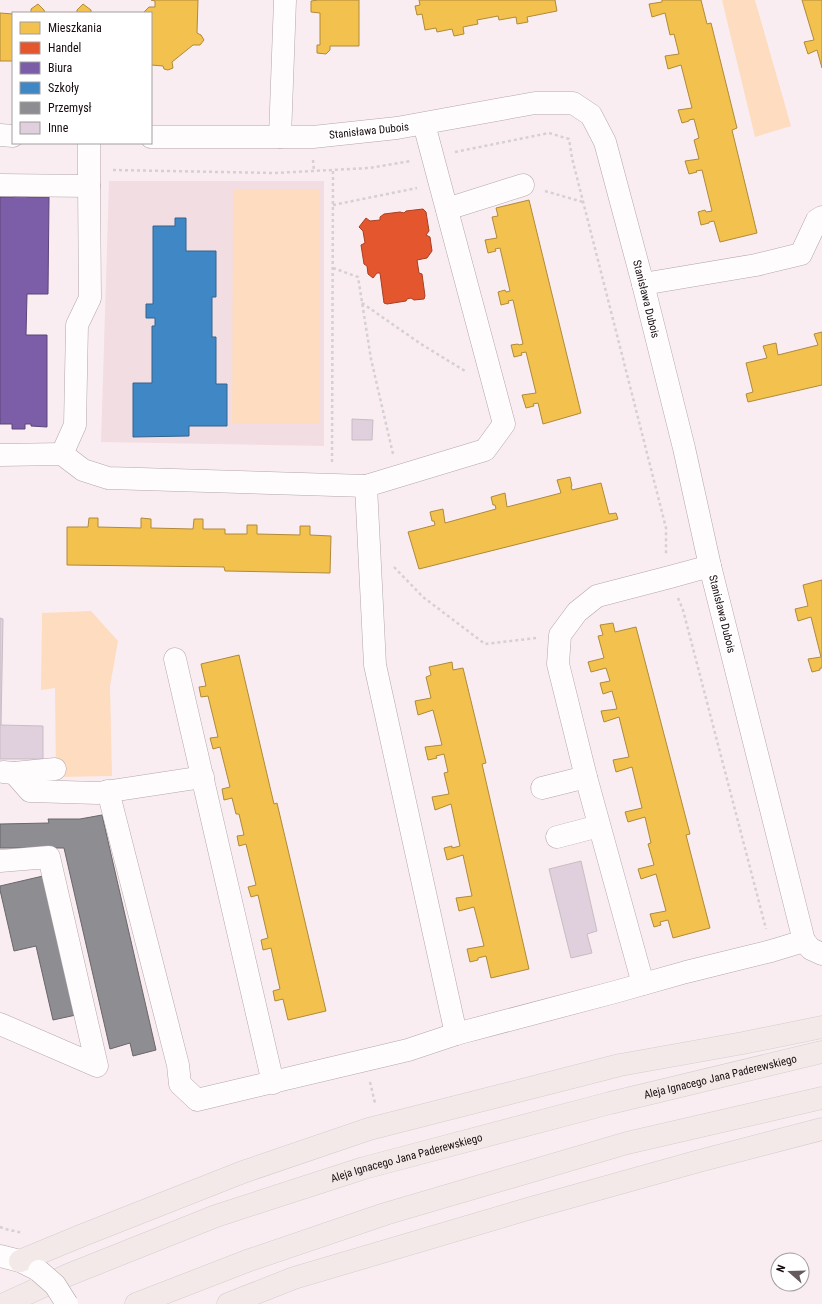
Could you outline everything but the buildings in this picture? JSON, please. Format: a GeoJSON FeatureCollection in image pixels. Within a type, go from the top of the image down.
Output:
{"type":"FeatureCollection","features":[{"type":"Feature","properties":{"kind":"main road"},"geometry":{"type":"LineString","coordinates":[[20,1263],[83,1235],[243,1172],[368,1129],[620,1065],[822,1027]]}},
{"type":"Feature","properties":{"kind":"main road","name":"Aleja Ignacego Jana Paderewskiego"},"geometry":{"type":"LineString","coordinates":[[4,1304],[68,1275],[216,1216],[364,1168],[610,1103],[822,1052]]}},
{"type":"Feature","properties":{"kind":"main road"},"geometry":{"type":"LineString","coordinates":[[136,1304],[246,1261],[392,1212],[627,1143],[822,1098]]}},
{"type":"Feature","properties":{"kind":"main road"},"geometry":{"type":"LineString","coordinates":[[228,1304],[294,1278],[546,1204],[699,1161],[822,1129]]}},
{"type":"Feature","properties":{"kind":"street"},"geometry":{"type":"LineString","coordinates":[[280,137],[285,0]]}},
{"type":"Feature","properties":{"kind":"street","name":"Stanisława Dubois"},"geometry":{"type":"LineString","coordinates":[[152,137],[313,137],[424,124],[535,102],[573,103],[591,115],[605,142],[643,284],[684,448],[710,566],[800,919],[804,941]]}},
{"type":"Feature","properties":{"kind":"street"},"geometry":{"type":"LineString","coordinates":[[0,455],[62,454],[83,470],[108,478],[366,486],[485,450],[504,424],[424,124]]}},
{"type":"Feature","properties":{"kind":"street"},"geometry":{"type":"LineString","coordinates":[[0,135],[12,136]]}},
{"type":"Feature","properties":{"kind":"street"},"geometry":{"type":"LineString","coordinates":[[62,454],[75,425],[77,325],[90,298],[88,186],[89,144]]}},
{"type":"Feature","properties":{"kind":"street"},"geometry":{"type":"LineString","coordinates":[[447,210],[523,185]]}},
{"type":"Feature","properties":{"kind":"street"},"geometry":{"type":"LineString","coordinates":[[0,186],[88,186]]}},
{"type":"Feature","properties":{"kind":"street"},"geometry":{"type":"LineString","coordinates":[[643,284],[756,265],[801,254],[817,220],[822,217]]}},
{"type":"Feature","properties":{"kind":"street"},"geometry":{"type":"LineString","coordinates":[[366,486],[375,665],[456,1034]]}},
{"type":"Feature","properties":{"kind":"street"},"geometry":{"type":"LineString","coordinates":[[643,984],[599,826],[558,664],[560,635],[577,612],[597,596],[670,578],[710,566]]}},
{"type":"Feature","properties":{"kind":"street"},"geometry":{"type":"LineString","coordinates":[[175,658],[273,1083]]}},
{"type":"Feature","properties":{"kind":"street"},"geometry":{"type":"LineString","coordinates":[[7,772],[55,769]]}},
{"type":"Feature","properties":{"kind":"street"},"geometry":{"type":"LineString","coordinates":[[7,772],[30,791],[98,793],[202,777]]}},
{"type":"Feature","properties":{"kind":"street"},"geometry":{"type":"LineString","coordinates":[[542,788],[586,777]]}},
{"type":"Feature","properties":{"kind":"street"},"geometry":{"type":"LineString","coordinates":[[108,791],[178,1065],[180,1084],[197,1100],[408,1050],[456,1034],[804,941],[811,949],[822,954]]}},
{"type":"Feature","properties":{"kind":"street"},"geometry":{"type":"LineString","coordinates":[[557,837],[599,826]]}},
{"type":"Feature","properties":{"kind":"street"},"geometry":{"type":"LineString","coordinates":[[0,861],[48,857],[97,1066],[0,1024]]}},
{"type":"Feature","properties":{"kind":"street"},"geometry":{"type":"LineString","coordinates":[[20,1263],[55,1285],[67,1304]]}},
{"type":"Feature","properties":{"kind":"path"},"geometry":{"type":"LineString","coordinates":[[332,170],[332,485]]}},
{"type":"Feature","properties":{"kind":"path"},"geometry":{"type":"LineString","coordinates":[[333,205],[440,183]]}},
{"type":"Feature","properties":{"kind":"path"},"geometry":{"type":"LineString","coordinates":[[523,185],[583,202]]}},
{"type":"Feature","properties":{"kind":"path"},"geometry":{"type":"LineString","coordinates":[[333,268],[358,277],[371,359],[399,476]]}},
{"type":"Feature","properties":{"kind":"path"},"geometry":{"type":"LineString","coordinates":[[362,302],[421,344],[495,390]]}},
{"type":"Feature","properties":{"kind":"path"},"geometry":{"type":"LineString","coordinates":[[369,542],[423,597],[485,644],[560,635]]}},
{"type":"Feature","properties":{"kind":"path"},"geometry":{"type":"LineString","coordinates":[[364,1060],[376,1104]]}},
{"type":"Feature","properties":{"kind":"shaded area"},"geometry":{"type":"Polygon","coordinates":[[[722,0],[755,0],[791,126],[755,137],[722,0]]]}},
{"type":"Feature","properties":{"kind":"shaded area"},"geometry":{"type":"Polygon","coordinates":[[[109,181],[324,181],[324,446],[101,442],[109,181]]]}},
{"type":"Feature","properties":{"kind":"shaded area"},"geometry":{"type":"Polygon","coordinates":[[[233,189],[320,189],[320,424],[232,424],[233,189]]]}},
{"type":"Feature","properties":{"kind":"shaded area"},"geometry":{"type":"Polygon","coordinates":[[[91,611],[118,641],[110,686],[112,776],[56,777],[55,688],[41,690],[42,613],[91,611]]]}}]}
